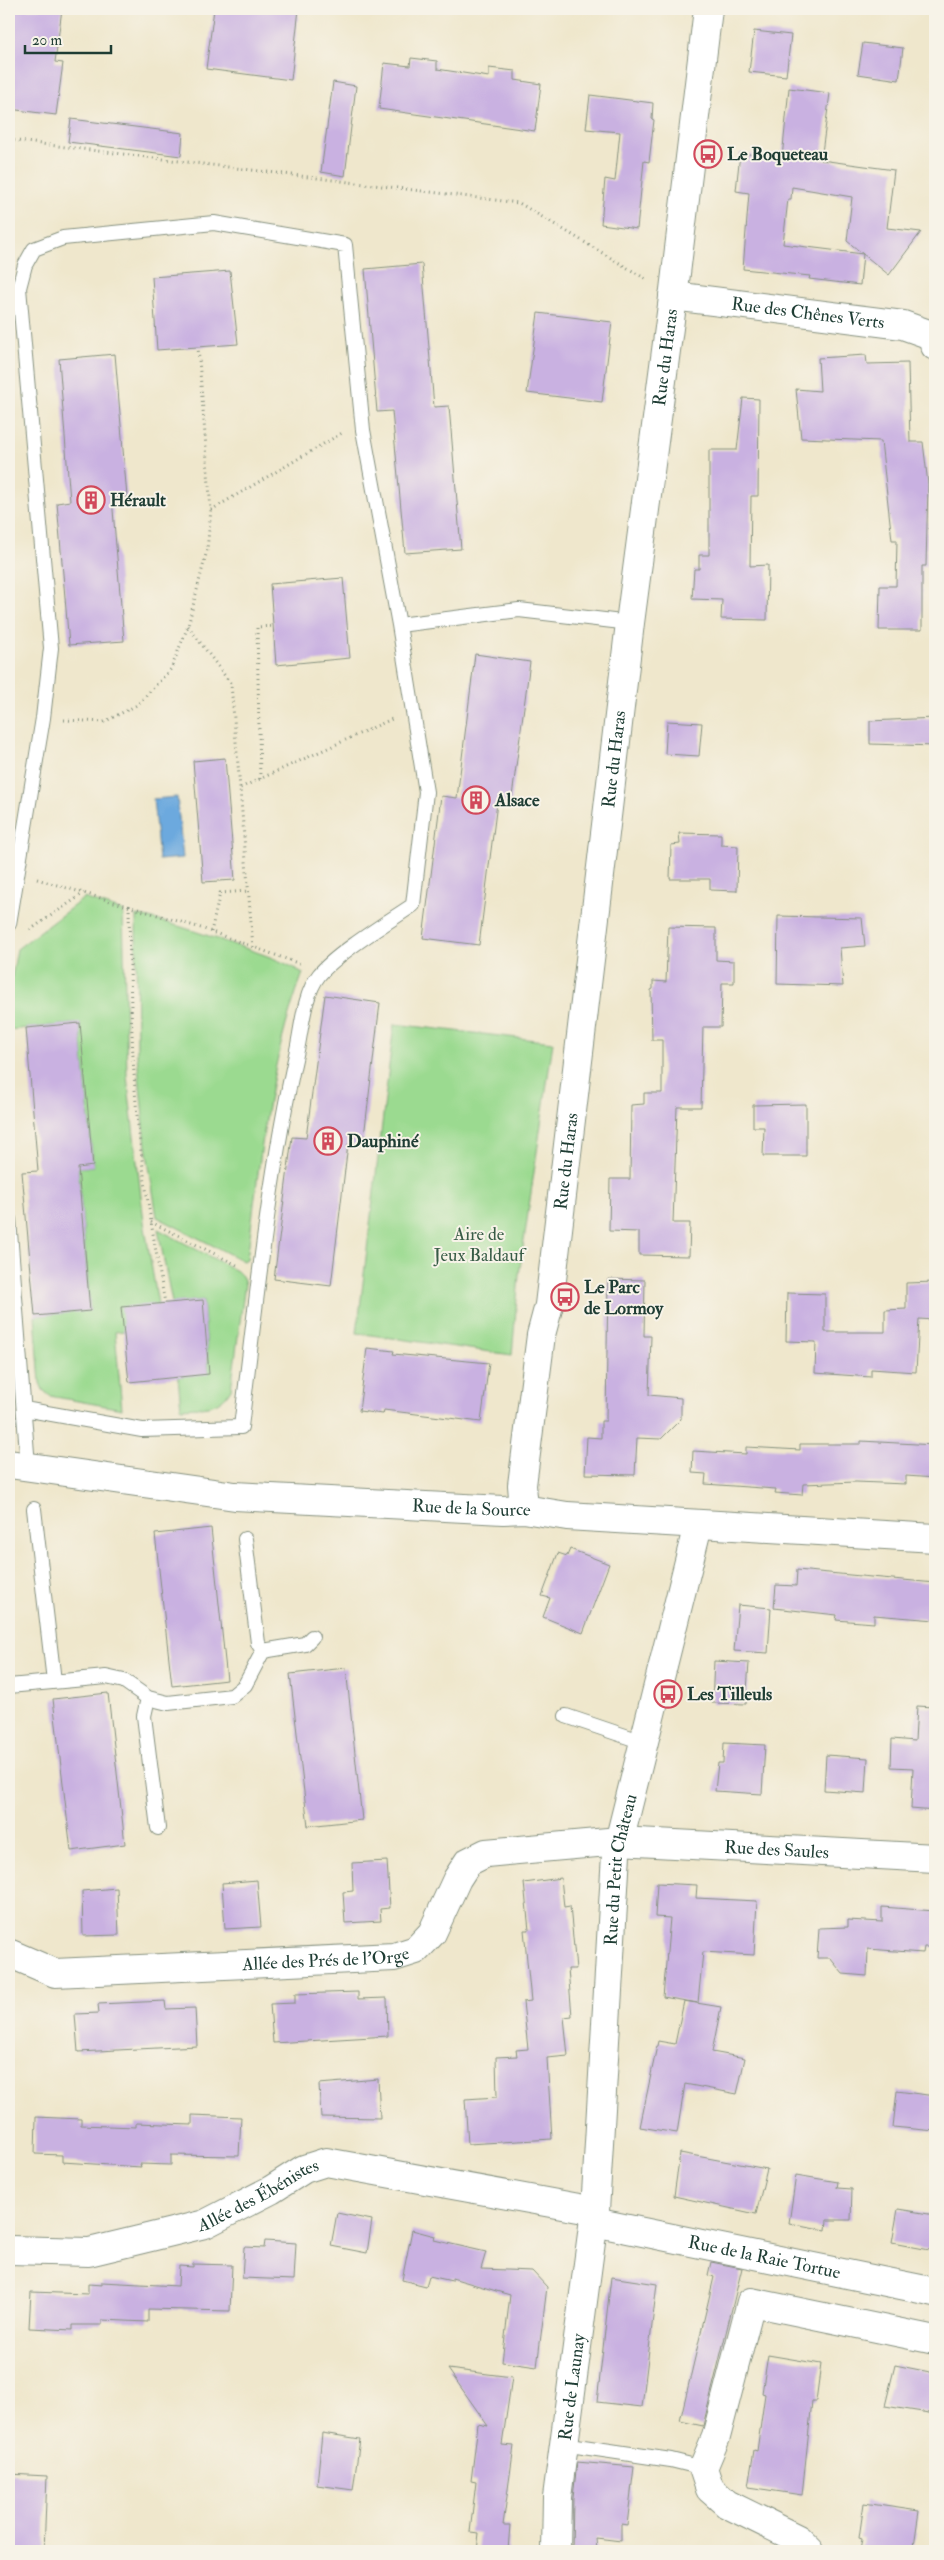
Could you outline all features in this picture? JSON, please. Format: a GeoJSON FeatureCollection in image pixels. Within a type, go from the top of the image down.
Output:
{"type":"FeatureCollection","features":[{"type":"Feature","properties":{"kind":"street","name":"Rue du Haras"},"geometry":{"type":"LineString","coordinates":[[524,1509],[522,1485],[541,1335],[549,1305],[630,622],[673,296],[708,9]]}},
{"type":"Feature","properties":{"kind":"street","name":"Rue des Chênes Verts"},"geometry":{"type":"LineString","coordinates":[[673,296],[903,325],[931,335],[935,346]]}},
{"type":"Feature","properties":{"kind":"street","name":"Rue de la Source"},"geometry":{"type":"LineString","coordinates":[[18,1465],[234,1496],[503,1510],[524,1509],[568,1516],[935,1538]]}},
{"type":"Feature","properties":{"kind":"street","name":"Rue du Petit Château"},"geometry":{"type":"LineString","coordinates":[[594,2217],[616,1854],[698,1525]]}},
{"type":"Feature","properties":{"kind":"street","name":"Rue des Saules"},"geometry":{"type":"LineString","coordinates":[[619,1841],[935,1858]]}},
{"type":"Feature","properties":{"kind":"street","name":"Allée des Prés de l'Orge"},"geometry":{"type":"LineString","coordinates":[[11,1954],[55,1973],[394,1956],[416,1950],[432,1933],[457,1878],[468,1862],[486,1853],[619,1841]]}},
{"type":"Feature","properties":{"kind":"street","name":"Allée des Ébénistes"},"geometry":{"type":"LineString","coordinates":[[9,2250],[89,2252],[205,2224],[270,2190],[304,2169],[326,2162],[594,2217]]}},
{"type":"Feature","properties":{"kind":"street","name":"Rue de la Raie Tortue"},"geometry":{"type":"LineString","coordinates":[[594,2217],[935,2292]]}},
{"type":"Feature","properties":{"kind":"street","name":"Rue de Launay"},"geometry":{"type":"LineString","coordinates":[[556,2551],[555,2527],[564,2444],[594,2217]]}},
{"type":"Feature","properties":{"kind":"street"},"geometry":{"type":"LineString","coordinates":[[810,2551],[798,2539],[727,2504],[710,2489],[704,2468],[716,2437],[751,2302],[935,2340]]}},
{"type":"Feature","properties":{"kind":"lane"},"geometry":{"type":"LineString","coordinates":[[9,924],[44,718],[51,648],[19,288],[25,265],[34,249],[63,238],[214,223],[345,245],[363,422],[426,792],[413,905],[343,955],[319,975],[309,995],[288,1091],[260,1276],[241,1427],[142,1430],[24,1410]]}},
{"type":"Feature","properties":{"kind":"lane"},"geometry":{"type":"LineString","coordinates":[[399,625],[519,610],[630,622]]}},
{"type":"Feature","properties":{"kind":"lane"},"geometry":{"type":"LineString","coordinates":[[9,1219],[24,1410],[18,1465]]}},
{"type":"Feature","properties":{"kind":"lane"},"geometry":{"type":"LineString","coordinates":[[34,1509],[54,1681]]}},
{"type":"Feature","properties":{"kind":"lane"},"geometry":{"type":"LineString","coordinates":[[245,1539],[258,1643],[263,1651]]}},
{"type":"Feature","properties":{"kind":"lane"},"geometry":{"type":"LineString","coordinates":[[263,1651],[305,1644],[312,1638]]}},
{"type":"Feature","properties":{"kind":"lane"},"geometry":{"type":"LineString","coordinates":[[9,1686],[106,1677],[124,1681],[148,1698],[168,1703],[232,1696],[245,1685],[263,1651]]}},
{"type":"Feature","properties":{"kind":"lane"},"geometry":{"type":"LineString","coordinates":[[148,1698],[144,1716],[158,1828]]}},
{"type":"Feature","properties":{"kind":"lane"},"geometry":{"type":"LineString","coordinates":[[566,1716],[643,1742]]}},
{"type":"Feature","properties":{"kind":"lane"},"geometry":{"type":"LineString","coordinates":[[564,2444],[670,2460],[704,2468]]}},
{"type":"Feature","properties":{"kind":"path"},"geometry":{"type":"LineString","coordinates":[[9,140],[519,204],[673,296]]}},
{"type":"Feature","properties":{"kind":"path"},"geometry":{"type":"LineString","coordinates":[[44,718],[104,722],[137,705],[171,669],[188,626],[207,550],[212,510],[198,347]]}},
{"type":"Feature","properties":{"kind":"path"},"geometry":{"type":"LineString","coordinates":[[212,510],[363,422]]}},
{"type":"Feature","properties":{"kind":"path"},"geometry":{"type":"LineString","coordinates":[[188,626],[231,684],[253,946]]}},
{"type":"Feature","properties":{"kind":"path"},"geometry":{"type":"LineString","coordinates":[[260,778],[257,626],[273,626]]}},
{"type":"Feature","properties":{"kind":"path"},"geometry":{"type":"LineString","coordinates":[[240,788],[413,710]]}},
{"type":"Feature","properties":{"kind":"path"},"geometry":{"type":"LineString","coordinates":[[18,874],[129,905],[253,946],[294,961],[319,975]]}},
{"type":"Feature","properties":{"kind":"path"},"geometry":{"type":"LineString","coordinates":[[211,932],[220,894],[248,890]]}},
{"type":"Feature","properties":{"kind":"path"},"geometry":{"type":"LineString","coordinates":[[24,934],[85,892]]}},
{"type":"Feature","properties":{"kind":"path"},"geometry":{"type":"LineString","coordinates":[[129,905],[132,1029],[137,1115],[150,1222],[166,1303]]}},
{"type":"Feature","properties":{"kind":"path"},"geometry":{"type":"LineString","coordinates":[[150,1222],[260,1276]]}},
{"type":"Feature","properties":{"kind":"green space"},"geometry":{"type":"Polygon","coordinates":[[[84,898],[123,911],[127,1076],[144,1222],[158,1304],[124,1331],[115,1332],[122,1409],[50,1396],[43,1390],[40,1383],[35,1316],[90,1310],[78,1168],[93,1166],[80,1023],[9,1030],[9,993],[17,949],[84,898]]]}},
{"type":"Feature","properties":{"kind":"green space"},"geometry":{"type":"Polygon","coordinates":[[[136,915],[257,952],[303,973],[281,1043],[273,1078],[261,1150],[247,1259],[243,1261],[157,1217],[146,1147],[137,1055],[136,915]]]}},
{"type":"Feature","properties":{"kind":"green space","name":"Aire de Jeux Baldauf"},"geometry":{"type":"Polygon","coordinates":[[[394,1024],[553,1042],[519,1275],[512,1355],[357,1333],[394,1024]]]}},
{"type":"Feature","properties":{"kind":"green space"},"geometry":{"type":"Polygon","coordinates":[[[158,1229],[237,1271],[242,1276],[245,1284],[231,1389],[221,1401],[210,1406],[181,1408],[178,1377],[209,1373],[203,1300],[172,1303],[158,1229]]]}},
{"type":"Feature","properties":{"kind":"water"},"geometry":{"type":"Polygon","coordinates":[[[177,797],[183,858],[159,860],[153,799],[177,797]]]}},
{"type":"Feature","properties":{"kind":"building"},"geometry":{"type":"Polygon","coordinates":[[[14,9],[62,9],[55,62],[63,63],[56,115],[9,109],[9,50],[14,9]]]}},
{"type":"Feature","properties":{"kind":"building"},"geometry":{"type":"Polygon","coordinates":[[[214,9],[299,9],[291,80],[206,69],[214,9]]]}},
{"type":"Feature","properties":{"kind":"building"},"geometry":{"type":"Polygon","coordinates":[[[754,31],[791,35],[786,76],[749,72],[754,31]]]}},
{"type":"Feature","properties":{"kind":"building"},"geometry":{"type":"Polygon","coordinates":[[[863,43],[903,48],[899,80],[858,74],[863,43]]]}},
{"type":"Feature","properties":{"kind":"building"},"geometry":{"type":"Polygon","coordinates":[[[411,58],[437,61],[437,69],[489,77],[489,68],[515,71],[515,80],[541,84],[535,131],[379,109],[384,63],[410,66],[411,58]]]}},
{"type":"Feature","properties":{"kind":"building"},"geometry":{"type":"Polygon","coordinates":[[[333,82],[356,86],[345,176],[321,172],[333,82]]]}},
{"type":"Feature","properties":{"kind":"building"},"geometry":{"type":"Polygon","coordinates":[[[789,88],[830,93],[821,160],[894,170],[887,228],[921,232],[889,275],[847,241],[852,197],[792,187],[791,199],[788,199],[783,244],[863,254],[860,285],[809,279],[810,276],[743,269],[749,193],[736,191],[740,153],[782,158],[789,88]]]}},
{"type":"Feature","properties":{"kind":"building"},"geometry":{"type":"Polygon","coordinates":[[[590,95],[653,103],[652,119],[654,120],[649,162],[644,161],[637,229],[601,224],[605,179],[615,181],[620,132],[586,129],[590,95]]]}},
{"type":"Feature","properties":{"kind":"building"},"geometry":{"type":"Polygon","coordinates":[[[71,119],[183,133],[181,156],[68,142],[71,119]]]}},
{"type":"Feature","properties":{"kind":"building"},"geometry":{"type":"Polygon","coordinates":[[[422,264],[434,407],[449,406],[461,549],[405,553],[392,411],[377,412],[365,269],[422,264]]]}},
{"type":"Feature","properties":{"kind":"building"},"geometry":{"type":"Polygon","coordinates":[[[230,271],[238,344],[157,350],[152,277],[230,271]]]}},
{"type":"Feature","properties":{"kind":"building"},"geometry":{"type":"Polygon","coordinates":[[[538,313],[612,322],[602,402],[527,393],[538,313]]]}},
{"type":"Feature","properties":{"kind":"building","name":"Hérault"},"geometry":{"type":"Polygon","coordinates":[[[115,354],[127,497],[112,498],[124,641],[69,645],[57,503],[70,501],[59,359],[115,354]]]}},
{"type":"Feature","properties":{"kind":"building"},"geometry":{"type":"Polygon","coordinates":[[[866,355],[867,364],[908,363],[910,442],[923,442],[928,484],[926,566],[922,566],[922,630],[879,630],[880,586],[896,586],[897,540],[892,540],[881,441],[801,438],[796,389],[820,391],[818,358],[866,355]]]}},
{"type":"Feature","properties":{"kind":"building"},"geometry":{"type":"Polygon","coordinates":[[[743,398],[759,399],[758,496],[751,496],[750,566],[768,565],[767,620],[721,619],[722,600],[692,599],[694,569],[699,569],[699,555],[709,555],[709,450],[737,450],[743,398]]]}},
{"type":"Feature","properties":{"kind":"building"},"geometry":{"type":"Polygon","coordinates":[[[343,578],[350,658],[276,665],[270,584],[343,578]]]}},
{"type":"Feature","properties":{"kind":"building","name":"Alsace"},"geometry":{"type":"Polygon","coordinates":[[[475,654],[530,662],[511,804],[497,803],[479,945],[423,938],[441,796],[457,798],[475,654]]]}},
{"type":"Feature","properties":{"kind":"building"},"geometry":{"type":"Polygon","coordinates":[[[935,718],[935,746],[870,744],[870,721],[935,718]]]}},
{"type":"Feature","properties":{"kind":"building"},"geometry":{"type":"Polygon","coordinates":[[[667,721],[702,723],[699,756],[665,754],[667,721]]]}},
{"type":"Feature","properties":{"kind":"building"},"geometry":{"type":"Polygon","coordinates":[[[225,758],[235,880],[203,882],[193,761],[225,758]]]}},
{"type":"Feature","properties":{"kind":"building"},"geometry":{"type":"Polygon","coordinates":[[[679,833],[721,834],[721,845],[738,846],[737,891],[710,890],[710,879],[670,879],[671,845],[680,844],[679,833]]]}},
{"type":"Feature","properties":{"kind":"building"},"geometry":{"type":"Polygon","coordinates":[[[778,916],[862,918],[865,946],[840,948],[843,986],[777,984],[778,916]]]}},
{"type":"Feature","properties":{"kind":"building"},"geometry":{"type":"Polygon","coordinates":[[[668,927],[716,928],[716,960],[734,961],[734,983],[722,983],[721,1027],[703,1027],[701,1107],[677,1107],[673,1223],[690,1223],[689,1256],[639,1255],[639,1232],[609,1231],[610,1179],[630,1179],[631,1105],[644,1104],[644,1093],[662,1093],[662,1040],[652,1040],[651,990],[653,989],[653,981],[666,982],[668,927]]]}},
{"type":"Feature","properties":{"kind":"building","name":"Dauphiné"},"geometry":{"type":"Polygon","coordinates":[[[325,995],[380,1003],[363,1145],[348,1144],[331,1286],[274,1279],[292,1137],[306,1138],[325,995]]]}},
{"type":"Feature","properties":{"kind":"building"},"geometry":{"type":"Polygon","coordinates":[[[80,1023],[93,1166],[78,1168],[90,1311],[35,1316],[22,1172],[38,1171],[26,1028],[80,1023]]]}},
{"type":"Feature","properties":{"kind":"building"},"geometry":{"type":"Polygon","coordinates":[[[806,1104],[806,1156],[763,1156],[764,1127],[753,1127],[753,1105],[806,1104]]]}},
{"type":"Feature","properties":{"kind":"building"},"geometry":{"type":"Polygon","coordinates":[[[608,1279],[645,1280],[644,1336],[651,1336],[649,1395],[681,1398],[681,1419],[661,1439],[637,1438],[635,1475],[585,1474],[587,1437],[601,1438],[601,1421],[606,1421],[608,1279]]]}},
{"type":"Feature","properties":{"kind":"building"},"geometry":{"type":"Polygon","coordinates":[[[935,1282],[935,1320],[919,1319],[916,1372],[871,1369],[871,1377],[815,1373],[816,1342],[786,1341],[787,1293],[825,1294],[825,1332],[885,1332],[885,1310],[906,1309],[906,1283],[935,1282]]]}},
{"type":"Feature","properties":{"kind":"building"},"geometry":{"type":"Polygon","coordinates":[[[203,1300],[209,1374],[129,1382],[121,1307],[203,1300]]]}},
{"type":"Feature","properties":{"kind":"building"},"geometry":{"type":"Polygon","coordinates":[[[367,1348],[394,1351],[393,1354],[489,1363],[481,1422],[384,1410],[383,1414],[359,1411],[367,1348]]]}},
{"type":"Feature","properties":{"kind":"building"},"geometry":{"type":"Polygon","coordinates":[[[861,1441],[935,1445],[935,1478],[906,1476],[906,1484],[856,1482],[803,1484],[802,1495],[775,1493],[776,1489],[705,1484],[706,1474],[692,1473],[693,1451],[746,1454],[746,1447],[800,1450],[800,1444],[861,1444],[861,1441]]]}},
{"type":"Feature","properties":{"kind":"building"},"geometry":{"type":"Polygon","coordinates":[[[211,1528],[227,1680],[172,1686],[155,1534],[211,1528]]]}},
{"type":"Feature","properties":{"kind":"building"},"geometry":{"type":"Polygon","coordinates":[[[570,1549],[609,1564],[583,1633],[543,1617],[550,1598],[542,1596],[558,1553],[567,1556],[570,1549]]]}},
{"type":"Feature","properties":{"kind":"building"},"geometry":{"type":"Polygon","coordinates":[[[797,1570],[935,1583],[935,1620],[874,1615],[874,1623],[836,1620],[837,1615],[774,1608],[776,1585],[796,1586],[797,1570]]]}},
{"type":"Feature","properties":{"kind":"building"},"geometry":{"type":"Polygon","coordinates":[[[738,1605],[771,1608],[768,1653],[734,1651],[738,1605]]]}},
{"type":"Feature","properties":{"kind":"building"},"geometry":{"type":"Polygon","coordinates":[[[714,1661],[749,1663],[746,1704],[712,1703],[714,1661]]]}},
{"type":"Feature","properties":{"kind":"building"},"geometry":{"type":"Polygon","coordinates":[[[346,1668],[362,1820],[308,1826],[290,1674],[346,1668]]]}},
{"type":"Feature","properties":{"kind":"building"},"geometry":{"type":"Polygon","coordinates":[[[108,1693],[125,1844],[71,1851],[53,1699],[108,1693]]]}},
{"type":"Feature","properties":{"kind":"building"},"geometry":{"type":"Polygon","coordinates":[[[917,1706],[935,1707],[935,1811],[911,1809],[913,1768],[891,1767],[892,1739],[915,1741],[917,1706]]]}},
{"type":"Feature","properties":{"kind":"building"},"geometry":{"type":"Polygon","coordinates":[[[724,1743],[765,1745],[762,1794],[715,1791],[718,1763],[723,1763],[724,1743]]]}},
{"type":"Feature","properties":{"kind":"building"},"geometry":{"type":"Polygon","coordinates":[[[826,1755],[868,1758],[866,1793],[824,1790],[826,1755]]]}},
{"type":"Feature","properties":{"kind":"building"},"geometry":{"type":"Polygon","coordinates":[[[387,1861],[390,1908],[380,1909],[381,1921],[345,1923],[343,1892],[353,1891],[352,1863],[387,1861]]]}},
{"type":"Feature","properties":{"kind":"building"},"geometry":{"type":"Polygon","coordinates":[[[561,1878],[564,1907],[570,1906],[576,1969],[568,1969],[572,2016],[564,2017],[568,2056],[547,2058],[552,2139],[468,2144],[465,2099],[497,2097],[496,2057],[517,2056],[516,2050],[528,2049],[523,2002],[531,2001],[524,1930],[529,1930],[524,1883],[561,1878]]]}},
{"type":"Feature","properties":{"kind":"building"},"geometry":{"type":"Polygon","coordinates":[[[257,1880],[261,1927],[225,1929],[222,1883],[257,1880]]]}},
{"type":"Feature","properties":{"kind":"building"},"geometry":{"type":"Polygon","coordinates":[[[657,1883],[697,1885],[696,1898],[757,1901],[754,1955],[703,1952],[698,2003],[663,1997],[670,1918],[655,1917],[657,1883]]]}},
{"type":"Feature","properties":{"kind":"building"},"geometry":{"type":"Polygon","coordinates":[[[117,1888],[119,1935],[83,1936],[82,1891],[117,1888]]]}},
{"type":"Feature","properties":{"kind":"building"},"geometry":{"type":"Polygon","coordinates":[[[882,1907],[935,1911],[935,1947],[924,1947],[923,1953],[868,1949],[867,1976],[843,1974],[830,1958],[817,1958],[819,1928],[848,1927],[848,1920],[882,1922],[882,1907]]]}},
{"type":"Feature","properties":{"kind":"building"},"geometry":{"type":"Polygon","coordinates":[[[358,1992],[358,1999],[387,1998],[388,2036],[273,2043],[270,2004],[295,2003],[295,1994],[358,1992]]]}},
{"type":"Feature","properties":{"kind":"building"},"geometry":{"type":"Polygon","coordinates":[[[165,2001],[166,2009],[195,2008],[197,2046],[78,2052],[75,2014],[99,2013],[98,2004],[165,2001]]]}},
{"type":"Feature","properties":{"kind":"building"},"geometry":{"type":"Polygon","coordinates":[[[684,2001],[721,2007],[712,2052],[745,2058],[737,2094],[685,2084],[677,2133],[640,2127],[658,2041],[675,2044],[684,2001]]]}},
{"type":"Feature","properties":{"kind":"building"},"geometry":{"type":"Polygon","coordinates":[[[378,2079],[380,2118],[321,2117],[319,2084],[378,2079]]]}},
{"type":"Feature","properties":{"kind":"building"},"geometry":{"type":"Polygon","coordinates":[[[897,2091],[935,2096],[935,2131],[893,2127],[897,2091]]]}},
{"type":"Feature","properties":{"kind":"building"},"geometry":{"type":"Polygon","coordinates":[[[192,2115],[241,2117],[239,2156],[171,2155],[171,2165],[140,2164],[141,2167],[62,2162],[62,2155],[35,2154],[36,2117],[81,2119],[81,2125],[136,2127],[136,2123],[192,2125],[192,2115]]]}},
{"type":"Feature","properties":{"kind":"building"},"geometry":{"type":"Polygon","coordinates":[[[680,2153],[767,2169],[756,2214],[674,2196],[680,2153]]]}},
{"type":"Feature","properties":{"kind":"building"},"geometry":{"type":"Polygon","coordinates":[[[796,2175],[838,2182],[837,2188],[852,2189],[851,2220],[827,2220],[826,2230],[789,2223],[796,2175]]]}},
{"type":"Feature","properties":{"kind":"building"},"geometry":{"type":"Polygon","coordinates":[[[898,2209],[935,2215],[935,2251],[892,2243],[898,2209]]]}},
{"type":"Feature","properties":{"kind":"building"},"geometry":{"type":"Polygon","coordinates":[[[337,2213],[372,2220],[367,2253],[331,2246],[337,2213]]]}},
{"type":"Feature","properties":{"kind":"building"},"geometry":{"type":"Polygon","coordinates":[[[412,2230],[435,2236],[434,2240],[486,2252],[481,2269],[532,2271],[547,2287],[537,2367],[502,2362],[510,2295],[452,2278],[452,2281],[429,2276],[426,2286],[402,2280],[412,2230]]]}},
{"type":"Feature","properties":{"kind":"building"},"geometry":{"type":"Polygon","coordinates":[[[265,2241],[296,2243],[294,2280],[242,2278],[244,2247],[264,2248],[265,2241]]]}},
{"type":"Feature","properties":{"kind":"building"},"geometry":{"type":"Polygon","coordinates":[[[711,2262],[742,2268],[703,2426],[680,2421],[714,2277],[708,2275],[711,2262]]]}},
{"type":"Feature","properties":{"kind":"building"},"geometry":{"type":"Polygon","coordinates":[[[193,2264],[232,2265],[230,2311],[148,2309],[148,2322],[102,2320],[102,2325],[73,2325],[73,2330],[29,2328],[31,2292],[88,2294],[88,2284],[102,2285],[102,2282],[178,2286],[179,2266],[193,2267],[193,2264]]]}},
{"type":"Feature","properties":{"kind":"building"},"geometry":{"type":"Polygon","coordinates":[[[611,2277],[657,2284],[642,2407],[597,2402],[611,2277]]]}},
{"type":"Feature","properties":{"kind":"building"},"geometry":{"type":"Polygon","coordinates":[[[768,2355],[821,2364],[816,2401],[812,2401],[802,2495],[748,2487],[754,2450],[757,2451],[765,2394],[762,2393],[768,2355]]]}},
{"type":"Feature","properties":{"kind":"building"},"geometry":{"type":"Polygon","coordinates":[[[895,2365],[935,2373],[935,2414],[885,2406],[895,2365]]]}},
{"type":"Feature","properties":{"kind":"building"},"geometry":{"type":"Polygon","coordinates":[[[448,2369],[512,2377],[502,2445],[514,2446],[503,2525],[510,2525],[508,2551],[477,2551],[479,2533],[470,2532],[476,2482],[471,2481],[478,2424],[488,2426],[448,2369]]]}},
{"type":"Feature","properties":{"kind":"building"},"geometry":{"type":"Polygon","coordinates":[[[322,2433],[360,2439],[353,2490],[317,2485],[322,2433]]]}},
{"type":"Feature","properties":{"kind":"building"},"geometry":{"type":"Polygon","coordinates":[[[577,2462],[634,2467],[627,2525],[621,2524],[621,2541],[596,2538],[597,2551],[572,2551],[573,2498],[577,2462]]]}},
{"type":"Feature","properties":{"kind":"building"},"geometry":{"type":"Polygon","coordinates":[[[9,2474],[47,2476],[44,2551],[9,2551],[9,2474]]]}},
{"type":"Feature","properties":{"kind":"building"},"geometry":{"type":"Polygon","coordinates":[[[864,2503],[919,2511],[914,2546],[910,2546],[910,2551],[860,2551],[862,2539],[859,2538],[864,2503]]]}},
{"type":"Feature","properties":{"kind":"place","name":"Le Boqueteau"},"geometry":{"type":"Point","coordinates":[708,154]}},
{"type":"Feature","properties":{"kind":"place","name":"Hérault"},"geometry":{"type":"Point","coordinates":[91,500]}},
{"type":"Feature","properties":{"kind":"place","name":"Alsace"},"geometry":{"type":"Point","coordinates":[476,800]}},
{"type":"Feature","properties":{"kind":"place","name":"Dauphiné"},"geometry":{"type":"Point","coordinates":[328,1141]}},
{"type":"Feature","properties":{"kind":"place","name":"Le Parc de Lormoy"},"geometry":{"type":"Point","coordinates":[565,1297]}},
{"type":"Feature","properties":{"kind":"place","name":"Les Tilleuls"},"geometry":{"type":"Point","coordinates":[668,1694]}}]}
